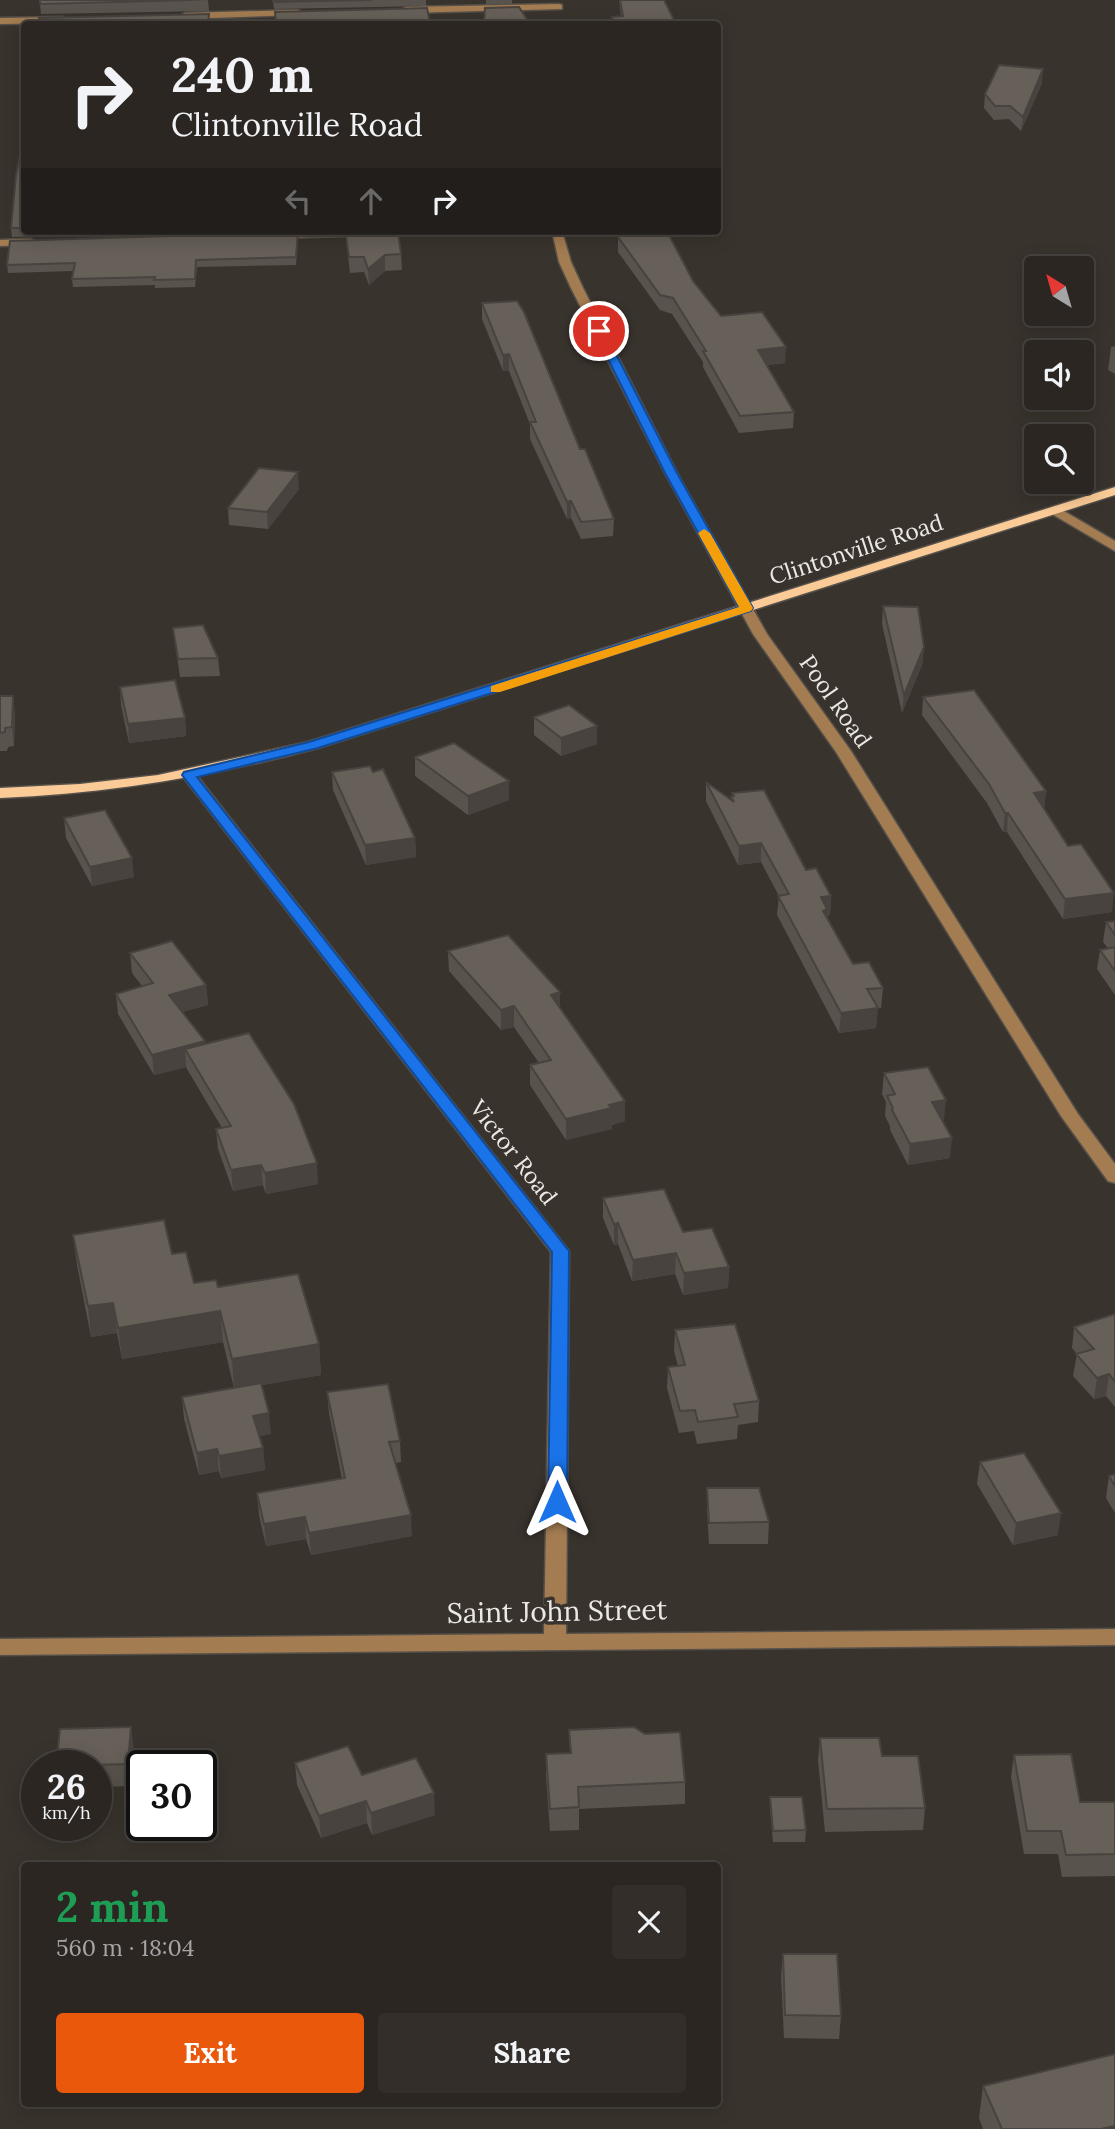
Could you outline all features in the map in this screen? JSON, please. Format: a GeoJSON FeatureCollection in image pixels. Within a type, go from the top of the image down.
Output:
{"type":"FeatureCollection","features":[{"type":"Feature","properties":{"kind":"main road","name":"Clintonville Road"},"geometry":{"type":"LineString","coordinates":[[0,793],[101,788],[189,775],[313,745],[1115,491]]}},
{"type":"Feature","properties":{"kind":"street"},"geometry":{"type":"LineString","coordinates":[[393,11],[559,8]]}},
{"type":"Feature","properties":{"kind":"street"},"geometry":{"type":"LineString","coordinates":[[175,16],[255,19],[310,13]]}},
{"type":"Feature","properties":{"kind":"street"},"geometry":{"type":"LineString","coordinates":[[0,21],[80,19]]}},
{"type":"Feature","properties":{"kind":"street","name":"Pool Road"},"geometry":{"type":"LineString","coordinates":[[558,235],[565,262],[577,288],[671,473],[760,634],[844,751],[1070,1116],[1115,1177]]}},
{"type":"Feature","properties":{"kind":"street"},"geometry":{"type":"LineString","coordinates":[[0,243],[41,242]]}},
{"type":"Feature","properties":{"kind":"street"},"geometry":{"type":"LineString","coordinates":[[1057,510],[1115,547]]}},
{"type":"Feature","properties":{"kind":"street","name":"Victor Road"},"geometry":{"type":"LineString","coordinates":[[189,775],[560,1251],[555,1641]]}},
{"type":"Feature","properties":{"kind":"street","name":"Saint John Street"},"geometry":{"type":"LineString","coordinates":[[0,1647],[1115,1637]]}},
{"type":"Feature","properties":{"kind":"building"},"geometry":{"type":"Polygon","coordinates":[[[40,0],[192,0],[40,4],[40,0]]]}},
{"type":"Feature","properties":{"kind":"building"},"geometry":{"type":"Polygon","coordinates":[[[273,0],[372,0],[273,2],[273,0]]]}},
{"type":"Feature","properties":{"kind":"building"},"geometry":{"type":"Polygon","coordinates":[[[620,0],[664,0],[674,21],[613,21],[612,17],[623,16],[620,0]]]}},
{"type":"Feature","properties":{"kind":"building"},"geometry":{"type":"Polygon","coordinates":[[[519,7],[528,21],[484,21],[485,8],[519,7]]]}},
{"type":"Feature","properties":{"kind":"building"},"geometry":{"type":"Polygon","coordinates":[[[427,8],[430,21],[276,21],[275,12],[427,8]]]}},
{"type":"Feature","properties":{"kind":"building"},"geometry":{"type":"Polygon","coordinates":[[[209,14],[208,21],[38,21],[39,18],[209,14]]]}},
{"type":"Feature","properties":{"kind":"building"},"geometry":{"type":"Polygon","coordinates":[[[999,65],[1043,69],[1023,117],[1010,106],[995,106],[985,94],[999,65]]]}},
{"type":"Feature","properties":{"kind":"building"},"geometry":{"type":"Polygon","coordinates":[[[21,151],[21,228],[11,228],[21,151]]]}},
{"type":"Feature","properties":{"kind":"building"},"geometry":{"type":"Polygon","coordinates":[[[298,235],[296,257],[196,260],[195,279],[154,280],[155,277],[72,279],[75,263],[7,265],[10,241],[298,235]]]}},
{"type":"Feature","properties":{"kind":"building"},"geometry":{"type":"Polygon","coordinates":[[[346,235],[399,235],[401,254],[385,255],[368,269],[364,257],[349,257],[346,235]]]}},
{"type":"Feature","properties":{"kind":"building"},"geometry":{"type":"Polygon","coordinates":[[[669,235],[693,281],[721,316],[762,312],[786,347],[758,350],[794,412],[740,416],[703,351],[706,351],[673,298],[660,295],[618,237],[669,235]]]}},
{"type":"Feature","properties":{"kind":"building"},"geometry":{"type":"Polygon","coordinates":[[[517,301],[524,312],[580,449],[585,449],[614,519],[581,522],[571,501],[567,502],[530,422],[536,422],[509,354],[503,355],[482,303],[517,301]]]}},
{"type":"Feature","properties":{"kind":"building"},"geometry":{"type":"Polygon","coordinates":[[[259,468],[298,472],[267,512],[228,508],[259,468]]]}},
{"type":"Feature","properties":{"kind":"building"},"geometry":{"type":"Polygon","coordinates":[[[883,606],[918,607],[924,647],[904,695],[883,606]]]}},
{"type":"Feature","properties":{"kind":"building"},"geometry":{"type":"Polygon","coordinates":[[[203,625],[218,658],[178,659],[173,628],[203,625]]]}},
{"type":"Feature","properties":{"kind":"building"},"geometry":{"type":"Polygon","coordinates":[[[175,680],[185,718],[128,724],[120,687],[175,680]]]}},
{"type":"Feature","properties":{"kind":"building"},"geometry":{"type":"Polygon","coordinates":[[[974,690],[1046,791],[1034,793],[1068,846],[1081,844],[1114,893],[1065,899],[1008,813],[1005,813],[989,784],[923,697],[974,690]]]}},
{"type":"Feature","properties":{"kind":"building"},"geometry":{"type":"Polygon","coordinates":[[[0,696],[13,696],[12,727],[5,728],[5,732],[0,733],[0,696]]]}},
{"type":"Feature","properties":{"kind":"building"},"geometry":{"type":"Polygon","coordinates":[[[569,705],[597,726],[561,738],[534,717],[569,705]]]}},
{"type":"Feature","properties":{"kind":"building"},"geometry":{"type":"Polygon","coordinates":[[[454,743],[509,781],[468,796],[415,757],[454,743]]]}},
{"type":"Feature","properties":{"kind":"building"},"geometry":{"type":"Polygon","coordinates":[[[370,766],[373,772],[383,769],[415,838],[365,845],[332,772],[370,766]]]}},
{"type":"Feature","properties":{"kind":"building"},"geometry":{"type":"Polygon","coordinates":[[[706,782],[734,802],[732,793],[764,790],[806,870],[816,868],[831,896],[821,897],[827,909],[823,911],[853,964],[869,962],[883,988],[867,989],[878,1008],[841,1013],[778,896],[789,894],[761,843],[739,846],[706,782]]]}},
{"type":"Feature","properties":{"kind":"building"},"geometry":{"type":"Polygon","coordinates":[[[105,810],[132,858],[90,867],[64,818],[105,810]]]}},
{"type":"Feature","properties":{"kind":"building"},"geometry":{"type":"Polygon","coordinates":[[[1115,921],[1115,935],[1106,922],[1115,921]]]}},
{"type":"Feature","properties":{"kind":"building"},"geometry":{"type":"Polygon","coordinates":[[[508,935],[560,992],[551,995],[625,1101],[609,1105],[612,1108],[566,1119],[530,1065],[551,1060],[514,1006],[501,1010],[448,951],[508,935]]]}},
{"type":"Feature","properties":{"kind":"building"},"geometry":{"type":"Polygon","coordinates":[[[172,941],[206,985],[169,995],[205,1041],[152,1055],[116,994],[153,983],[130,953],[172,941]]]}},
{"type":"Feature","properties":{"kind":"building"},"geometry":{"type":"Polygon","coordinates":[[[1115,947],[1115,971],[1100,950],[1115,947]]]}},
{"type":"Feature","properties":{"kind":"building"},"geometry":{"type":"Polygon","coordinates":[[[249,1033],[294,1104],[317,1163],[265,1173],[261,1165],[231,1170],[216,1129],[231,1126],[185,1049],[249,1033]]]}},
{"type":"Feature","properties":{"kind":"building"},"geometry":{"type":"Polygon","coordinates":[[[928,1067],[946,1100],[932,1102],[952,1138],[910,1144],[892,1110],[887,1096],[895,1094],[884,1073],[928,1067]]]}},
{"type":"Feature","properties":{"kind":"building"},"geometry":{"type":"Polygon","coordinates":[[[664,1189],[683,1232],[712,1228],[729,1267],[684,1273],[676,1253],[633,1260],[618,1223],[614,1224],[603,1198],[664,1189]]]}},
{"type":"Feature","properties":{"kind":"building"},"geometry":{"type":"Polygon","coordinates":[[[164,1220],[172,1254],[186,1252],[194,1283],[216,1280],[218,1287],[298,1274],[319,1344],[232,1359],[220,1311],[118,1328],[113,1303],[88,1306],[73,1235],[164,1220]]]}},
{"type":"Feature","properties":{"kind":"building"},"geometry":{"type":"Polygon","coordinates":[[[1115,1314],[1115,1382],[1109,1374],[1097,1378],[1076,1354],[1094,1349],[1074,1327],[1115,1314]]]}},
{"type":"Feature","properties":{"kind":"building"},"geometry":{"type":"Polygon","coordinates":[[[735,1324],[759,1401],[734,1404],[738,1417],[698,1422],[695,1410],[680,1411],[668,1367],[685,1365],[675,1330],[735,1324]]]}},
{"type":"Feature","properties":{"kind":"building"},"geometry":{"type":"Polygon","coordinates":[[[261,1383],[269,1413],[253,1416],[263,1448],[219,1456],[217,1449],[197,1453],[182,1397],[261,1383]]]}},
{"type":"Feature","properties":{"kind":"building"},"geometry":{"type":"Polygon","coordinates":[[[388,1384],[400,1441],[389,1442],[411,1515],[309,1533],[305,1517],[264,1524],[257,1493],[345,1478],[327,1392],[388,1384]]]}},
{"type":"Feature","properties":{"kind":"building"},"geometry":{"type":"Polygon","coordinates":[[[1024,1453],[1061,1513],[1016,1523],[980,1462],[1024,1453]]]}},
{"type":"Feature","properties":{"kind":"building"},"geometry":{"type":"Polygon","coordinates":[[[1115,1474],[1115,1486],[1109,1476],[1115,1474]]]}},
{"type":"Feature","properties":{"kind":"building"},"geometry":{"type":"Polygon","coordinates":[[[707,1488],[759,1488],[769,1522],[709,1523],[707,1488]]]}},
{"type":"Feature","properties":{"kind":"building"},"geometry":{"type":"Polygon","coordinates":[[[131,1727],[126,1764],[112,1764],[112,1750],[58,1750],[60,1729],[131,1727]]]}},
{"type":"Feature","properties":{"kind":"building"},"geometry":{"type":"Polygon","coordinates":[[[634,1727],[645,1734],[680,1732],[685,1782],[578,1787],[579,1807],[550,1809],[546,1754],[571,1753],[569,1730],[634,1727]]]}},
{"type":"Feature","properties":{"kind":"building"},"geometry":{"type":"Polygon","coordinates":[[[820,1738],[879,1738],[882,1756],[918,1756],[925,1808],[827,1809],[820,1738]]]}},
{"type":"Feature","properties":{"kind":"building"},"geometry":{"type":"Polygon","coordinates":[[[348,1746],[362,1775],[416,1758],[434,1793],[371,1813],[366,1801],[319,1816],[295,1763],[348,1746]]]}},
{"type":"Feature","properties":{"kind":"building"},"geometry":{"type":"Polygon","coordinates":[[[1071,1754],[1080,1802],[1115,1802],[1115,1854],[1066,1855],[1061,1831],[1027,1831],[1014,1755],[1071,1754]]]}},
{"type":"Feature","properties":{"kind":"building"},"geometry":{"type":"Polygon","coordinates":[[[770,1797],[802,1797],[806,1830],[773,1831],[770,1797]]]}},
{"type":"Feature","properties":{"kind":"building"},"geometry":{"type":"Polygon","coordinates":[[[783,1954],[837,1954],[841,2016],[785,2015],[783,1954]]]}},
{"type":"Feature","properties":{"kind":"building"},"geometry":{"type":"Polygon","coordinates":[[[1115,2054],[1115,2126],[1101,2129],[1002,2129],[983,2086],[1115,2054]]]}},
{"type":"Feature","properties":{"kind":"slow traffic"},"geometry":{"type":"LineString","coordinates":[[496,689],[747,608],[704,533]]}},
{"type":"Feature","properties":{"kind":"route"},"geometry":{"type":"LineString","coordinates":[[557,1502],[560,1251],[189,775],[313,745],[410,716],[747,608],[671,473],[599,331]]}}]}
